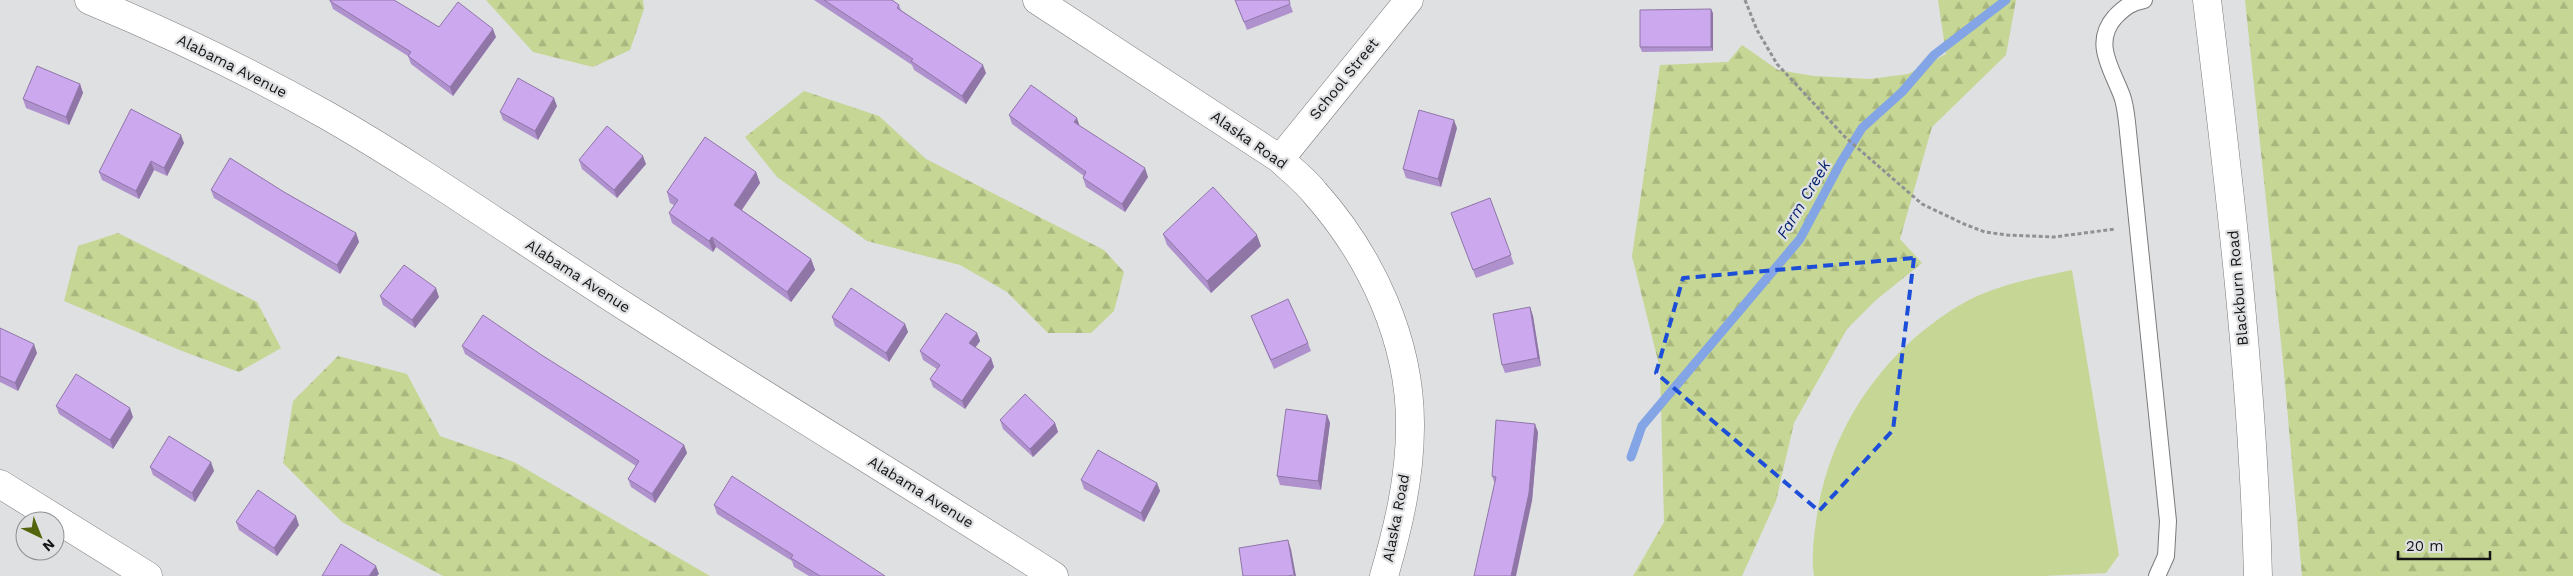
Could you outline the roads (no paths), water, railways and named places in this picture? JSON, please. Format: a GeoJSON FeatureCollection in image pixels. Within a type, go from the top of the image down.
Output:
{"type":"FeatureCollection","features":[{"type":"Feature","properties":{"kind":"street","name":"Alabama Avenue"},"geometry":{"type":"LineString","coordinates":[[89,0],[158,28],[243,70],[329,117],[472,206],[637,314],[1054,576]]}},
{"type":"Feature","properties":{"kind":"street","name":"Alaska Road"},"geometry":{"type":"LineString","coordinates":[[1036,0],[1280,159],[1314,192],[1347,232],[1373,277],[1392,325],[1405,375],[1410,426],[1405,486],[1397,533],[1384,576]]}},
{"type":"Feature","properties":{"kind":"street","name":"School Street"},"geometry":{"type":"LineString","coordinates":[[1280,159],[1409,0]]}},
{"type":"Feature","properties":{"kind":"street","name":"Blackburn Road"},"geometry":{"type":"LineString","coordinates":[[2208,0],[2248,390],[2258,576]]}},
{"type":"Feature","properties":{"kind":"street"},"geometry":{"type":"LineString","coordinates":[[0,484],[148,576]]}},
{"type":"Feature","properties":{"kind":"lane"},"geometry":{"type":"LineString","coordinates":[[2144,0],[2130,4],[2112,20],[2104,38],[2104,49],[2123,98],[2127,122],[2168,521],[2166,556],[2157,576]]}},
{"type":"Feature","properties":{"kind":"waterway","name":"Farm Creek"},"geometry":{"type":"LineString","coordinates":[[1631,457],[1642,426],[1800,239],[1841,162],[1862,128],[1902,92],[1934,55],[2006,0]]}}]}
